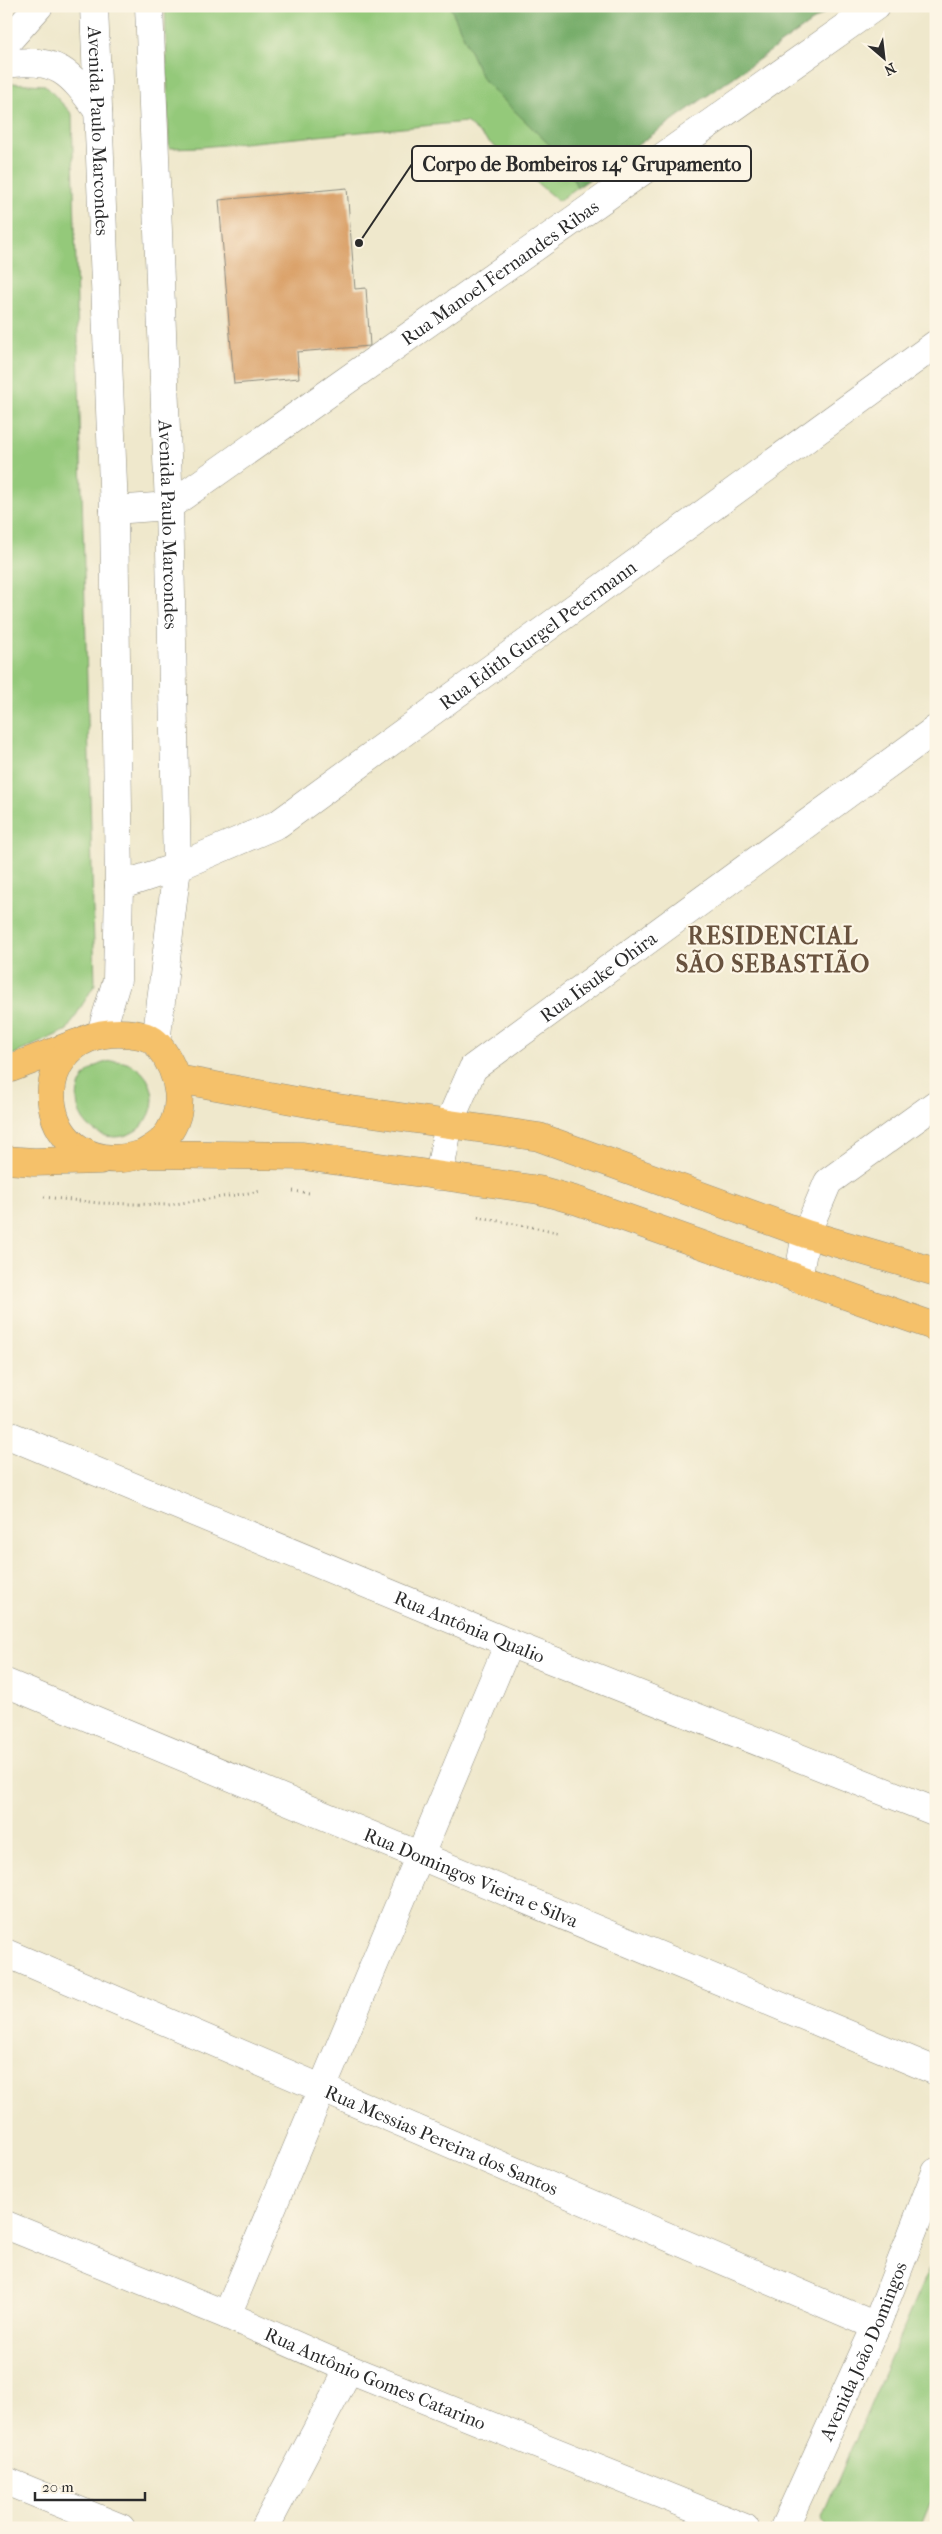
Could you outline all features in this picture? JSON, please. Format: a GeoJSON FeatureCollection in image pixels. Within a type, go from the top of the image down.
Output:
{"type":"FeatureCollection","features":[{"type":"Feature","properties":{"kind":"main road"},"geometry":{"type":"LineString","coordinates":[[6,1070],[91,1037],[133,1033],[156,1043],[171,1062],[178,1079],[180,1101],[174,1123],[161,1141],[143,1154]]}},
{"type":"Feature","properties":{"kind":"main road"},"geometry":{"type":"LineString","coordinates":[[91,1037],[64,1056],[54,1076],[50,1098],[55,1120],[66,1139],[83,1152],[105,1160]]}},
{"type":"Feature","properties":{"kind":"main road"},"geometry":{"type":"LineString","coordinates":[[178,1079],[324,1106],[539,1137],[806,1234],[936,1272]]}},
{"type":"Feature","properties":{"kind":"main road"},"geometry":{"type":"LineString","coordinates":[[6,1160],[34,1162],[124,1160],[143,1154],[303,1156],[539,1190],[578,1201],[936,1327]]}},
{"type":"Feature","properties":{"kind":"street"},"geometry":{"type":"LineString","coordinates":[[6,43],[39,6]]}},
{"type":"Feature","properties":{"kind":"street","name":"Avenida Paulo Marcondes"},"geometry":{"type":"LineString","coordinates":[[91,1037],[117,980],[120,886],[114,510],[94,6]]}},
{"type":"Feature","properties":{"kind":"street","name":"Avenida Paulo Marcondes"},"geometry":{"type":"LineString","coordinates":[[149,6],[169,506],[177,868],[156,1043]]}},
{"type":"Feature","properties":{"kind":"street","name":"Rua Manoel Fernandes Ribas"},"geometry":{"type":"LineString","coordinates":[[169,506],[876,6]]}},
{"type":"Feature","properties":{"kind":"street"},"geometry":{"type":"LineString","coordinates":[[6,64],[27,61],[57,68],[76,81],[98,111]]}},
{"type":"Feature","properties":{"kind":"street","name":"Rua Edith Gurgel Petermann"},"geometry":{"type":"LineString","coordinates":[[120,886],[177,868],[278,824],[936,344]]}},
{"type":"Feature","properties":{"kind":"street"},"geometry":{"type":"LineString","coordinates":[[114,510],[169,506]]}},
{"type":"Feature","properties":{"kind":"street","name":"Rua Iisuke Ohira"},"geometry":{"type":"LineString","coordinates":[[439,1176],[449,1123],[473,1068],[936,729]]}},
{"type":"Feature","properties":{"kind":"street"},"geometry":{"type":"LineString","coordinates":[[798,1279],[806,1234],[828,1182],[936,1104]]}},
{"type":"Feature","properties":{"kind":"street","name":"Rua Antônia Qualio"},"geometry":{"type":"LineString","coordinates":[[6,1434],[509,1643],[936,1812]]}},
{"type":"Feature","properties":{"kind":"street"},"geometry":{"type":"LineString","coordinates":[[227,2315],[509,1643]]}},
{"type":"Feature","properties":{"kind":"street","name":"Rua Domingos Vieira e Silva"},"geometry":{"type":"LineString","coordinates":[[6,1683],[420,1854],[936,2072]]}},
{"type":"Feature","properties":{"kind":"street","name":"Rua Messias Pereira dos Santos"},"geometry":{"type":"LineString","coordinates":[[6,1953],[876,2326]]}},
{"type":"Feature","properties":{"kind":"street","name":"Avenida João Domingos"},"geometry":{"type":"LineString","coordinates":[[784,2528],[876,2326],[936,2172]]}},
{"type":"Feature","properties":{"kind":"street","name":"Rua Antônio Gomes Catarino"},"geometry":{"type":"LineString","coordinates":[[6,2225],[227,2315],[349,2369],[745,2528]]}},
{"type":"Feature","properties":{"kind":"street"},"geometry":{"type":"LineString","coordinates":[[266,2528],[349,2369]]}},
{"type":"Feature","properties":{"kind":"street"},"geometry":{"type":"LineString","coordinates":[[8,2488],[121,2528]]}},
{"type":"Feature","properties":{"kind":"path"},"geometry":{"type":"LineString","coordinates":[[42,1197],[99,1203],[168,1205],[269,1190]]}},
{"type":"Feature","properties":{"kind":"path"},"geometry":{"type":"LineString","coordinates":[[287,1191],[315,1193]]}},
{"type":"Feature","properties":{"kind":"path"},"geometry":{"type":"LineString","coordinates":[[468,1215],[565,1234]]}},
{"type":"Feature","properties":{"kind":"green space"},"geometry":{"type":"Polygon","coordinates":[[[165,6],[834,6],[558,201],[466,122],[201,147],[169,148],[165,6]]]}},
{"type":"Feature","properties":{"kind":"green space"},"geometry":{"type":"Polygon","coordinates":[[[450,6],[834,6],[577,188],[566,161],[483,80],[450,6]]]}},
{"type":"Feature","properties":{"kind":"green space"},"geometry":{"type":"Polygon","coordinates":[[[10,83],[45,85],[72,114],[95,984],[67,1030],[6,1058],[6,86],[10,83]]]}},
{"type":"Feature","properties":{"kind":"green space"},"geometry":{"type":"Polygon","coordinates":[[[115,1061],[129,1064],[142,1072],[150,1085],[153,1099],[150,1113],[142,1126],[129,1134],[115,1137],[101,1134],[88,1126],[80,1113],[77,1099],[80,1085],[88,1072],[101,1064],[115,1061]]]}},
{"type":"Feature","properties":{"kind":"green space"},"geometry":{"type":"Polygon","coordinates":[[[936,2253],[936,2489],[920,2528],[827,2528],[822,2517],[936,2253]]]}},
{"type":"Feature","properties":{"kind":"building"},"geometry":{"type":"Polygon","coordinates":[[[347,188],[355,289],[366,288],[370,346],[297,352],[299,378],[234,384],[219,200],[347,188]]]}},
{"type":"Feature","properties":{"kind":"place","name":"Corpo de Bombeiros 14° Grupamento"},"geometry":{"type":"Point","coordinates":[359,243]}},
{"type":"Feature","properties":{"kind":"district","name":"RESIDENCIAL SÃO SEBASTIÃO"},"geometry":{"type":"Point","coordinates":[773,950]}}]}
